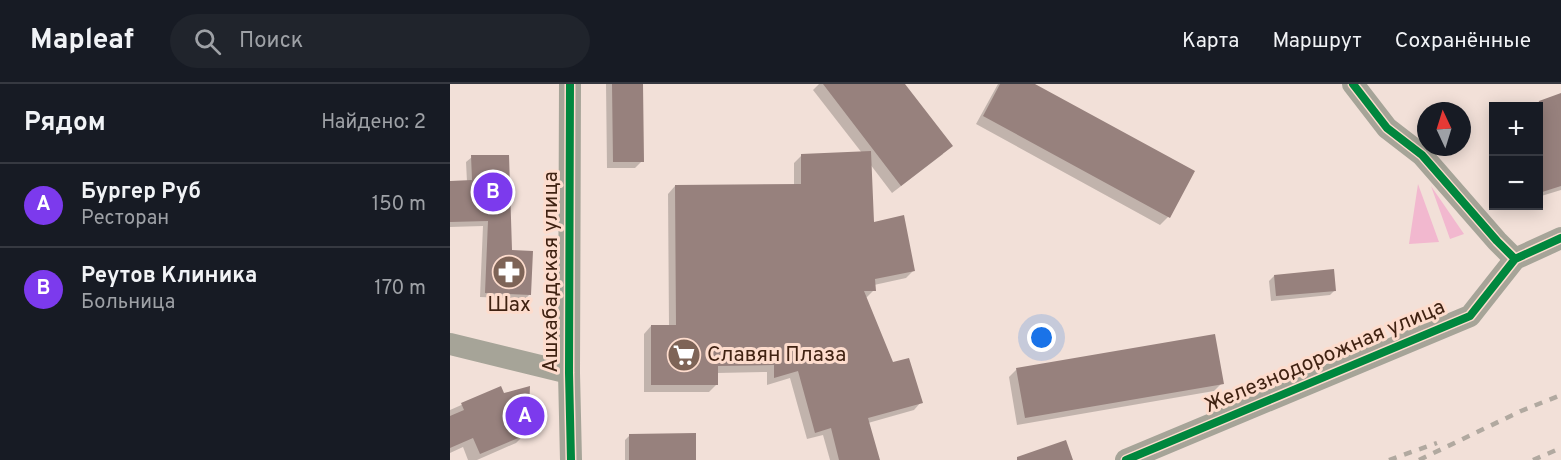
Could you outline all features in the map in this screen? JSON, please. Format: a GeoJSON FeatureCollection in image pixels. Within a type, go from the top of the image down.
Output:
{"type":"FeatureCollection","features":[{"type":"Feature","properties":{"kind":"street","name":"Ашхабадская улица"},"geometry":{"type":"LineString","coordinates":[[570,84],[571,460]]}},
{"type":"Feature","properties":{"kind":"street"},"geometry":{"type":"LineString","coordinates":[[1353,84],[1387,128],[1422,156],[1515,259]]}},
{"type":"Feature","properties":{"kind":"street","name":"Железнодорожная улица"},"geometry":{"type":"LineString","coordinates":[[1126,460],[1470,316],[1515,259],[1561,238]]}},
{"type":"Feature","properties":{"kind":"street"},"geometry":{"type":"LineString","coordinates":[[450,344],[569,373]]}},
{"type":"Feature","properties":{"kind":"shaded area"},"geometry":{"type":"Polygon","coordinates":[[[1418,184],[1439,242],[1409,244],[1418,184]]]}},
{"type":"Feature","properties":{"kind":"shaded area"},"geometry":{"type":"Polygon","coordinates":[[[1431,186],[1464,234],[1450,239],[1431,186]]]}},
{"type":"Feature","properties":{"kind":"building"},"geometry":{"type":"Polygon","coordinates":[[[612,84],[643,84],[644,162],[613,162],[612,84]]]}},
{"type":"Feature","properties":{"kind":"building"},"geometry":{"type":"Polygon","coordinates":[[[823,84],[905,84],[953,146],[901,186],[823,84]]]}},
{"type":"Feature","properties":{"kind":"building"},"geometry":{"type":"Polygon","coordinates":[[[1000,84],[1035,84],[1195,171],[1170,218],[983,116],[1000,84]]]}},
{"type":"Feature","properties":{"kind":"building"},"geometry":{"type":"Polygon","coordinates":[[[1561,93],[1561,186],[1543,192],[1543,102],[1539,101],[1561,93]]]}},
{"type":"Feature","properties":{"kind":"building"},"geometry":{"type":"Polygon","coordinates":[[[871,151],[874,222],[904,215],[915,271],[875,279],[876,291],[864,291],[893,362],[909,358],[923,403],[868,418],[880,460],[839,460],[831,428],[815,433],[798,371],[774,378],[774,365],[718,366],[718,385],[651,385],[651,325],[676,325],[675,185],[801,184],[801,154],[871,151]]]}},
{"type":"Feature","properties":{"kind":"building"},"geometry":{"type":"Polygon","coordinates":[[[471,155],[509,155],[512,250],[533,251],[531,295],[485,293],[488,221],[450,222],[450,181],[472,180],[471,155]]]}},
{"type":"Feature","properties":{"kind":"building"},"geometry":{"type":"Polygon","coordinates":[[[1334,269],[1336,291],[1276,296],[1274,275],[1334,269]]]}},
{"type":"Feature","properties":{"kind":"building"},"geometry":{"type":"Polygon","coordinates":[[[1215,334],[1224,384],[1025,418],[1016,368],[1215,334]]]}},
{"type":"Feature","properties":{"kind":"building"},"geometry":{"type":"Polygon","coordinates":[[[501,386],[504,393],[530,386],[528,434],[480,454],[473,438],[450,448],[450,416],[464,410],[461,403],[501,386]]]}},
{"type":"Feature","properties":{"kind":"building"},"geometry":{"type":"Polygon","coordinates":[[[696,433],[696,460],[629,460],[629,434],[696,433]]]}},
{"type":"Feature","properties":{"kind":"building"},"geometry":{"type":"Polygon","coordinates":[[[1066,440],[1073,460],[1017,460],[1017,457],[1066,440]]]}},
{"type":"Feature","properties":{"kind":"railway"},"geometry":{"type":"LineString","coordinates":[[1419,460],[1521,411],[1561,395]]}},
{"type":"Feature","properties":{"kind":"railway"},"geometry":{"type":"LineString","coordinates":[[1389,460],[1437,443]]}},
{"type":"Feature","properties":{"kind":"railway"},"geometry":{"type":"LineString","coordinates":[[1533,460],[1561,448]]}},
{"type":"Feature","properties":{"kind":"cycle path"},"geometry":{"type":"LineString","coordinates":[[570,84],[571,460]]}},
{"type":"Feature","properties":{"kind":"cycle path"},"geometry":{"type":"LineString","coordinates":[[1353,84],[1387,128],[1422,155],[1515,259]]}},
{"type":"Feature","properties":{"kind":"cycle path"},"geometry":{"type":"LineString","coordinates":[[1126,460],[1470,316],[1515,259],[1561,238]]}},
{"type":"Feature","properties":{"kind":"place","name":"Реутов Клиника"},"geometry":{"type":"Point","coordinates":[493,192]}},
{"type":"Feature","properties":{"kind":"place","name":"Шах"},"geometry":{"type":"Point","coordinates":[509,272]}},
{"type":"Feature","properties":{"kind":"place","name":"Славян Плаза"},"geometry":{"type":"Point","coordinates":[684,355]}},
{"type":"Feature","properties":{"kind":"place","name":"Бургер Руб"},"geometry":{"type":"Point","coordinates":[525,416]}}]}
